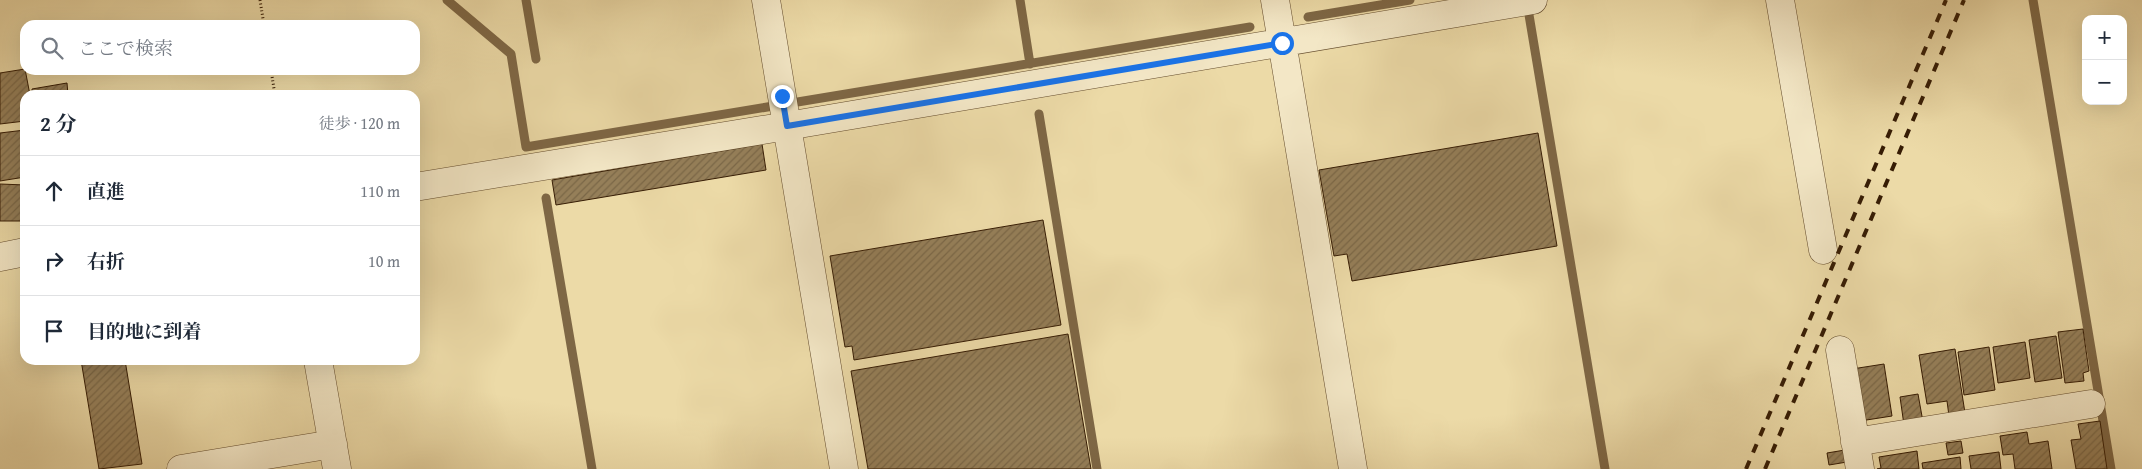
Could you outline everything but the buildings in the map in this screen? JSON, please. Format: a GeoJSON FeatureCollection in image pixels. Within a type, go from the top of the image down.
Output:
{"type":"FeatureCollection","features":[{"type":"Feature","properties":{"kind":"street"},"geometry":{"type":"LineString","coordinates":[[766,0],[844,469]]}},
{"type":"Feature","properties":{"kind":"street"},"geometry":{"type":"LineString","coordinates":[[1275,0],[1353,469]]}},
{"type":"Feature","properties":{"kind":"street"},"geometry":{"type":"LineString","coordinates":[[1780,0],[1822,250]]}},
{"type":"Feature","properties":{"kind":"street"},"geometry":{"type":"LineString","coordinates":[[420,185],[784,112],[1282,43],[1525,1]]}},
{"type":"Feature","properties":{"kind":"street"},"geometry":{"type":"LineString","coordinates":[[0,257],[20,253]]}},
{"type":"Feature","properties":{"kind":"street"},"geometry":{"type":"LineString","coordinates":[[1840,350],[1860,469]]}},
{"type":"Feature","properties":{"kind":"street"},"geometry":{"type":"LineString","coordinates":[[181,469],[335,457],[319,365]]}},
{"type":"Feature","properties":{"kind":"street"},"geometry":{"type":"LineString","coordinates":[[1855,442],[2091,404]]}},
{"type":"Feature","properties":{"kind":"path"},"geometry":{"type":"LineString","coordinates":[[260,0],[263,20]]}},
{"type":"Feature","properties":{"kind":"path"},"geometry":{"type":"LineString","coordinates":[[272,75],[274,90]]}},
{"type":"Feature","properties":{"kind":"waterway"},"geometry":{"type":"LineString","coordinates":[[447,0],[511,54],[526,147],[1250,27]]}},
{"type":"Feature","properties":{"kind":"waterway"},"geometry":{"type":"LineString","coordinates":[[526,0],[536,59]]}},
{"type":"Feature","properties":{"kind":"waterway"},"geometry":{"type":"LineString","coordinates":[[1020,0],[1030,64]]}},
{"type":"Feature","properties":{"kind":"waterway"},"geometry":{"type":"LineString","coordinates":[[1308,17],[1410,0]]}},
{"type":"Feature","properties":{"kind":"waterway"},"geometry":{"type":"LineString","coordinates":[[2033,0],[2111,469]]}},
{"type":"Feature","properties":{"kind":"waterway"},"geometry":{"type":"LineString","coordinates":[[1527,3],[1605,469]]}},
{"type":"Feature","properties":{"kind":"waterway"},"geometry":{"type":"LineString","coordinates":[[1039,114],[1097,469]]}},
{"type":"Feature","properties":{"kind":"waterway"},"geometry":{"type":"LineString","coordinates":[[546,198],[592,469]]}},
{"type":"Feature","properties":{"kind":"railway"},"geometry":{"type":"LineString","coordinates":[[1746,469],[1946,0]]}},
{"type":"Feature","properties":{"kind":"railway"},"geometry":{"type":"LineString","coordinates":[[1765,469],[1964,0]]}},
{"type":"Feature","properties":{"kind":"route"},"geometry":{"type":"LineString","coordinates":[[782,96],[787,126],[1282,43]]}}]}
